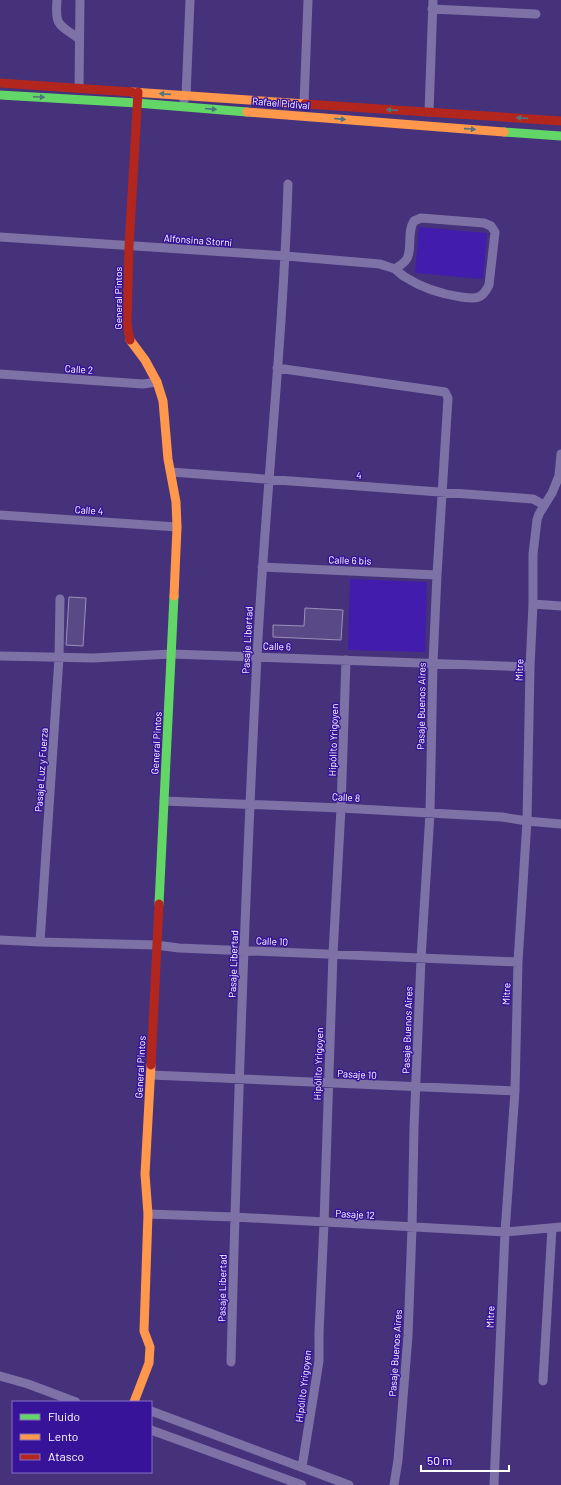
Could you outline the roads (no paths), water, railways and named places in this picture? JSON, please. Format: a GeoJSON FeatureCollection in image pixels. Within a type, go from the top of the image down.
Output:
{"type":"FeatureCollection","features":[{"type":"Feature","properties":{"kind":"street"},"geometry":{"type":"LineString","coordinates":[[57,0],[56,16],[60,26],[78,38]]}},
{"type":"Feature","properties":{"kind":"street"},"geometry":{"type":"LineString","coordinates":[[79,88],[78,38],[80,0]]}},
{"type":"Feature","properties":{"kind":"street"},"geometry":{"type":"LineString","coordinates":[[182,106],[186,96],[190,0]]}},
{"type":"Feature","properties":{"kind":"street"},"geometry":{"type":"LineString","coordinates":[[304,104],[308,0]]}},
{"type":"Feature","properties":{"kind":"street"},"geometry":{"type":"LineString","coordinates":[[429,112],[432,5],[536,14]]}},
{"type":"Feature","properties":{"kind":"street","name":"Rafael Pidival"},"geometry":{"type":"LineString","coordinates":[[0,83],[561,121]]}},
{"type":"Feature","properties":{"kind":"street","name":"General Pintos"},"geometry":{"type":"LineString","coordinates":[[134,1401],[149,1363],[150,1347],[144,1332],[148,1214],[145,1174],[172,654],[177,527],[176,502],[168,459],[163,401],[157,382],[145,360],[129,338],[127,324],[129,246],[138,92]]}},
{"type":"Feature","properties":{"kind":"street","name":"Rafael Pidival"},"geometry":{"type":"LineString","coordinates":[[0,95],[182,106],[561,136]]}},
{"type":"Feature","properties":{"kind":"street","name":"Pasaje Libertad"},"geometry":{"type":"LineString","coordinates":[[231,1362],[240,1079],[257,657],[268,479],[286,256],[288,184]]}},
{"type":"Feature","properties":{"kind":"street","name":"Alfonsina Storni"},"geometry":{"type":"LineString","coordinates":[[0,237],[286,256],[380,264],[395,269],[405,277],[424,287],[444,294],[474,298],[481,296],[489,285],[495,232],[492,226],[484,223],[421,218],[414,221],[410,230],[408,256],[406,261],[395,269]]}},
{"type":"Feature","properties":{"kind":"street","name":"Pasaje Buenos Aires"},"geometry":{"type":"LineString","coordinates":[[277,368],[445,392],[448,398],[441,492],[433,663],[430,814],[421,959],[408,1336],[398,1460],[394,1485]]}},
{"type":"Feature","properties":{"kind":"street","name":"Calle 2"},"geometry":{"type":"LineString","coordinates":[[0,374],[143,384],[157,382]]}},
{"type":"Feature","properties":{"kind":"street","name":"Mitre"},"geometry":{"type":"LineString","coordinates":[[494,1485],[505,1232],[515,1092],[518,962],[527,822],[534,539],[539,514],[552,494],[560,476],[561,454]]}},
{"type":"Feature","properties":{"kind":"street","name":"4"},"geometry":{"type":"LineString","coordinates":[[171,472],[533,499],[544,505]]}},
{"type":"Feature","properties":{"kind":"street","name":"Calle 4"},"geometry":{"type":"LineString","coordinates":[[0,515],[177,527]]}},
{"type":"Feature","properties":{"kind":"street","name":"Calle 6 bis"},"geometry":{"type":"LineString","coordinates":[[262,567],[437,575]]}},
{"type":"Feature","properties":{"kind":"street","name":"Pasaje Luz y Fuerza"},"geometry":{"type":"LineString","coordinates":[[40,942],[59,658],[60,599]]}},
{"type":"Feature","properties":{"kind":"street"},"geometry":{"type":"LineString","coordinates":[[533,604],[561,606]]}},
{"type":"Feature","properties":{"kind":"street","name":"Calle 6"},"geometry":{"type":"LineString","coordinates":[[0,656],[93,658],[172,654],[530,667]]}},
{"type":"Feature","properties":{"kind":"street","name":"Hipólito Yrigoyen"},"geometry":{"type":"LineString","coordinates":[[302,1467],[319,1361],[328,1083],[341,808],[346,660]]}},
{"type":"Feature","properties":{"kind":"street","name":"Calle 8"},"geometry":{"type":"LineString","coordinates":[[164,801],[341,808],[502,817],[527,822],[561,824]]}},
{"type":"Feature","properties":{"kind":"street","name":"Calle 10"},"geometry":{"type":"LineString","coordinates":[[0,940],[156,945],[179,948],[518,962]]}},
{"type":"Feature","properties":{"kind":"street","name":"Pasaje 10"},"geometry":{"type":"LineString","coordinates":[[151,1075],[515,1092]]}},
{"type":"Feature","properties":{"kind":"street","name":"Pasaje 12"},"geometry":{"type":"LineString","coordinates":[[148,1214],[235,1217],[505,1232],[556,1227]]}},
{"type":"Feature","properties":{"kind":"street"},"geometry":{"type":"LineString","coordinates":[[543,1381],[556,1227]]}},
{"type":"Feature","properties":{"kind":"street"},"geometry":{"type":"LineString","coordinates":[[0,1376],[28,1384],[73,1401]]}},
{"type":"Feature","properties":{"kind":"street"},"geometry":{"type":"LineString","coordinates":[[152,1411],[349,1485]]}},
{"type":"Feature","properties":{"kind":"street"},"geometry":{"type":"LineString","coordinates":[[152,1430],[302,1485]]}}]}
